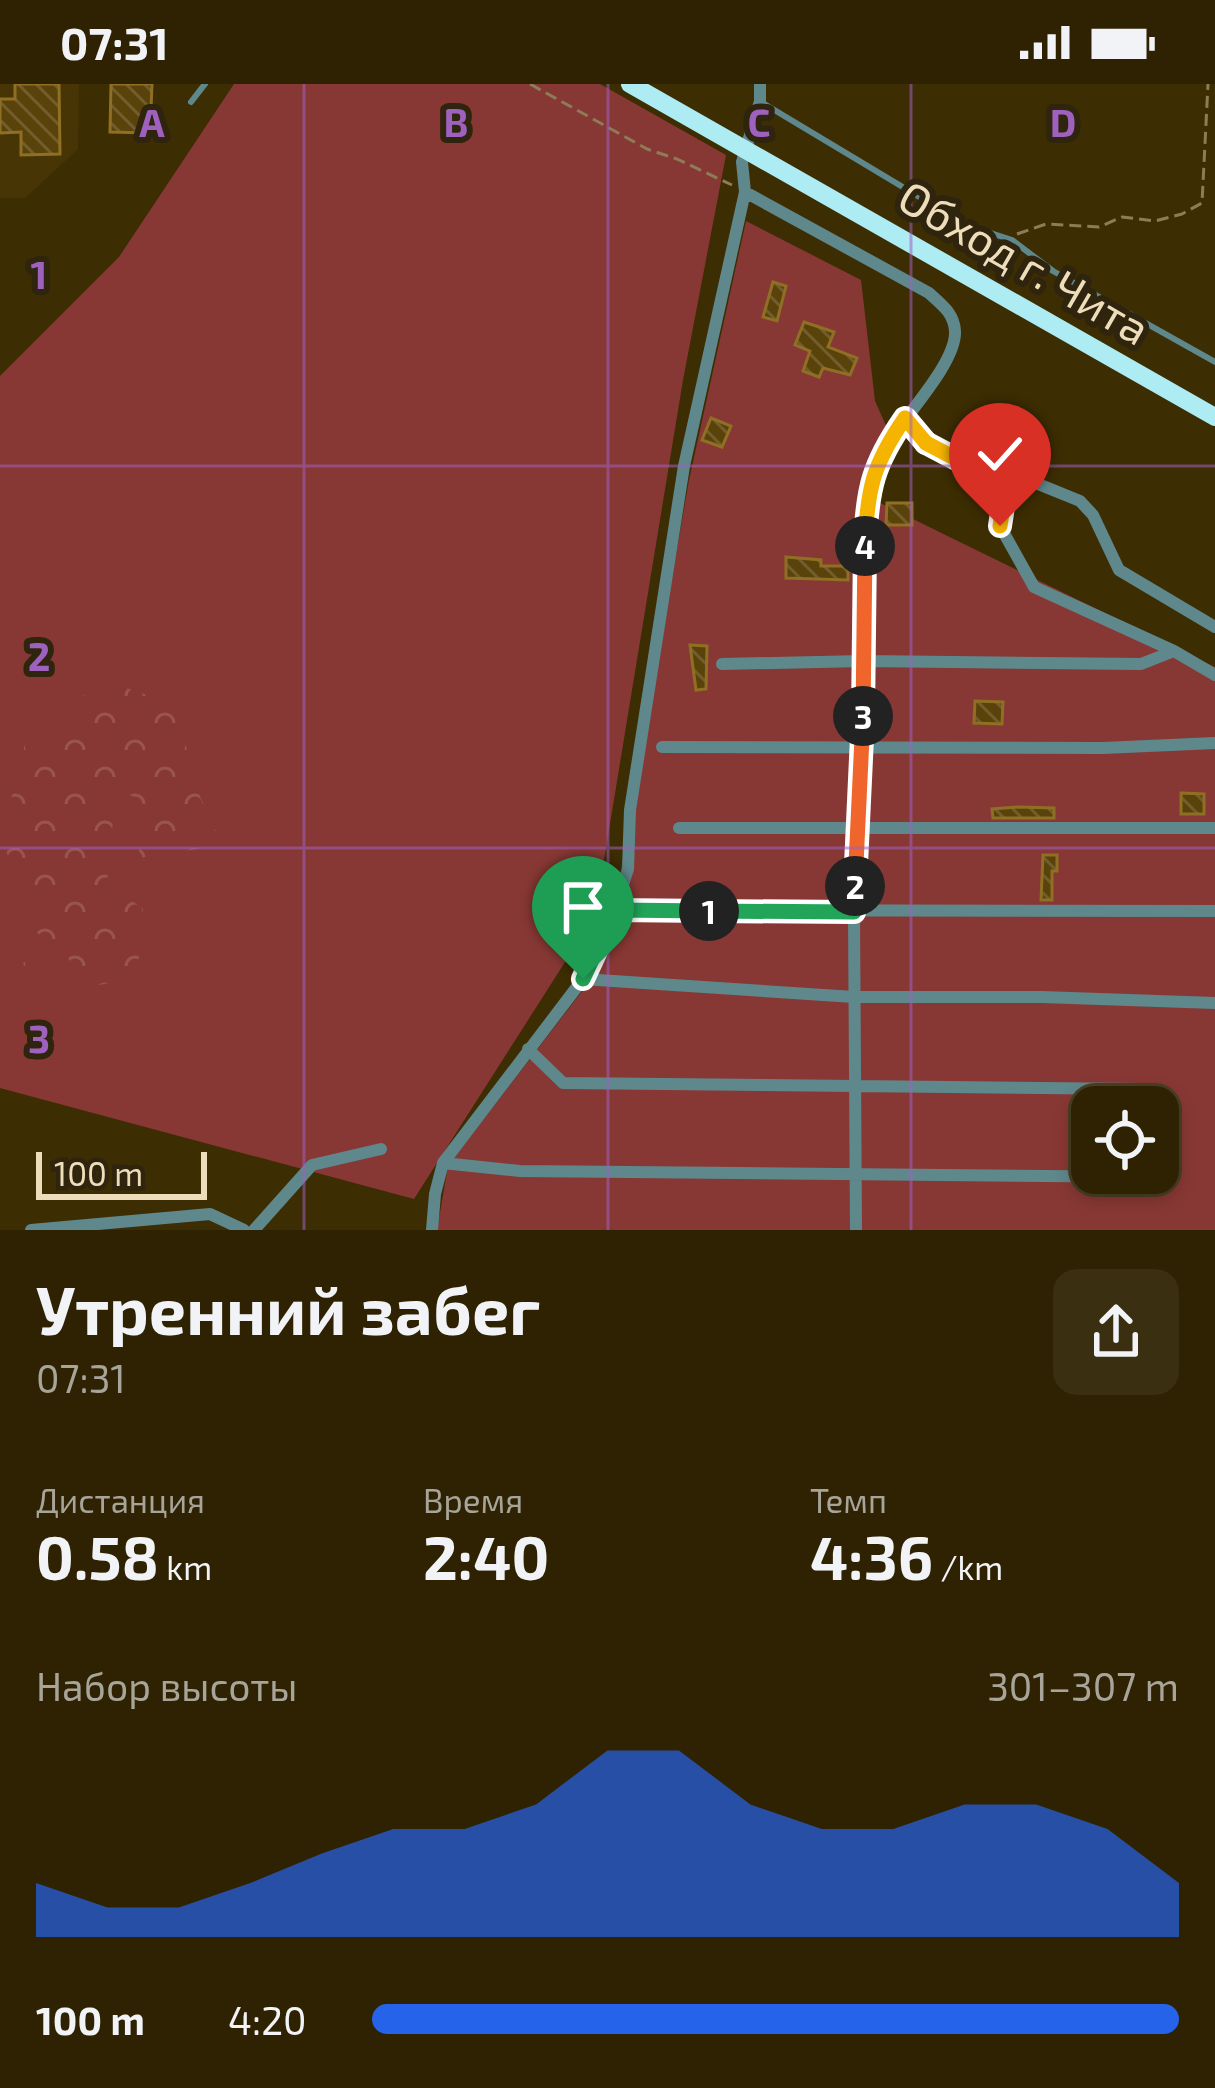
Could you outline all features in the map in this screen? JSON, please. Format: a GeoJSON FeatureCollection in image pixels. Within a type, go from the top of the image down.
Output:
{"type":"FeatureCollection","features":[{"type":"Feature","properties":{"kind":"highway","name":"Обход г. Чита"},"geometry":{"type":"LineString","coordinates":[[630,84],[1215,417]]}},
{"type":"Feature","properties":{"kind":"street"},"geometry":{"type":"LineString","coordinates":[[432,1230],[443,1163],[583,979],[628,869],[630,810],[684,466],[745,192],[742,162],[760,101],[760,84]]}},
{"type":"Feature","properties":{"kind":"street"},"geometry":{"type":"LineString","coordinates":[[745,192],[929,293],[951,314],[955,344],[872,474],[866,507],[854,912],[856,1230]]}},
{"type":"Feature","properties":{"kind":"street"},"geometry":{"type":"LineString","coordinates":[[905,418],[922,440],[942,454],[999,468],[1080,500],[1093,514],[1119,570],[1215,627]]}},
{"type":"Feature","properties":{"kind":"street"},"geometry":{"type":"LineString","coordinates":[[999,468],[1006,487],[1000,526],[1034,587],[1174,651],[1215,675]]}},
{"type":"Feature","properties":{"kind":"street"},"geometry":{"type":"LineString","coordinates":[[722,664],[1141,664],[1174,651]]}},
{"type":"Feature","properties":{"kind":"street"},"geometry":{"type":"LineString","coordinates":[[662,747],[1103,748],[1215,743]]}},
{"type":"Feature","properties":{"kind":"street"},"geometry":{"type":"LineString","coordinates":[[679,828],[1215,828]]}},
{"type":"Feature","properties":{"kind":"street"},"geometry":{"type":"LineString","coordinates":[[615,910],[1215,911]]}},
{"type":"Feature","properties":{"kind":"street"},"geometry":{"type":"LineString","coordinates":[[583,979],[854,997],[1215,1003]]}},
{"type":"Feature","properties":{"kind":"street"},"geometry":{"type":"LineString","coordinates":[[528,1049],[563,1083],[1071,1089]]}},
{"type":"Feature","properties":{"kind":"street"},"geometry":{"type":"LineString","coordinates":[[254,1230],[312,1165],[381,1148]]}},
{"type":"Feature","properties":{"kind":"street"},"geometry":{"type":"LineString","coordinates":[[443,1163],[520,1172],[1071,1176]]}},
{"type":"Feature","properties":{"kind":"street"},"geometry":{"type":"LineString","coordinates":[[31,1230],[210,1214],[244,1230]]}},
{"type":"Feature","properties":{"kind":"lane"},"geometry":{"type":"LineString","coordinates":[[191,103],[206,84]]}},
{"type":"Feature","properties":{"kind":"lane"},"geometry":{"type":"LineString","coordinates":[[760,101],[967,225],[1012,240],[1053,271],[1215,362]]}},
{"type":"Feature","properties":{"kind":"path"},"geometry":{"type":"LineString","coordinates":[[530,84],[647,149],[745,192]]}},
{"type":"Feature","properties":{"kind":"path"},"geometry":{"type":"LineString","coordinates":[[1012,240],[1020,230],[1046,224],[1100,227],[1121,217],[1155,221],[1202,203],[1208,84]]}},
{"type":"Feature","properties":{"kind":"shaded area"},"geometry":{"type":"Polygon","coordinates":[[[0,84],[79,84],[78,149],[25,198],[0,198],[0,84]]]}},
{"type":"Feature","properties":{"kind":"green space"},"geometry":{"type":"Polygon","coordinates":[[[234,84],[600,84],[726,155],[683,380],[595,915],[414,1199],[0,1088],[0,376],[119,257],[234,84]]]}},
{"type":"Feature","properties":{"kind":"green space"},"geometry":{"type":"Polygon","coordinates":[[[746,221],[861,280],[875,401],[889,432],[870,498],[1215,667],[1215,1230],[437,1230],[448,1166],[589,982],[610,933],[689,480],[746,221]]]}},
{"type":"Feature","properties":{"kind":"green space"},"geometry":{"type":"Polygon","coordinates":[[[112,683],[182,707],[189,772],[222,845],[139,858],[141,800],[116,789],[107,882],[143,909],[137,978],[82,988],[66,953],[31,981],[23,963],[46,947],[30,920],[0,821],[21,777],[25,738],[79,735],[68,703],[112,683]]]}},
{"type":"Feature","properties":{"kind":"building"},"geometry":{"type":"Polygon","coordinates":[[[15,84],[59,84],[60,154],[21,155],[21,132],[0,133],[0,99],[15,99],[15,84]]]}},
{"type":"Feature","properties":{"kind":"building"},"geometry":{"type":"Polygon","coordinates":[[[111,84],[152,84],[150,133],[110,132],[111,84]]]}},
{"type":"Feature","properties":{"kind":"building"},"geometry":{"type":"Polygon","coordinates":[[[773,282],[786,286],[777,321],[763,317],[773,282]]]}},
{"type":"Feature","properties":{"kind":"building"},"geometry":{"type":"Polygon","coordinates":[[[804,322],[834,332],[828,347],[857,358],[850,375],[823,368],[819,377],[803,371],[810,351],[795,345],[804,322]]]}},
{"type":"Feature","properties":{"kind":"building"},"geometry":{"type":"Polygon","coordinates":[[[711,418],[731,426],[722,447],[702,440],[711,418]]]}},
{"type":"Feature","properties":{"kind":"building"},"geometry":{"type":"Polygon","coordinates":[[[887,503],[912,503],[912,525],[886,525],[887,503]]]}},
{"type":"Feature","properties":{"kind":"building"},"geometry":{"type":"Polygon","coordinates":[[[786,557],[821,560],[821,566],[848,566],[848,580],[786,578],[786,557]]]}},
{"type":"Feature","properties":{"kind":"building"},"geometry":{"type":"Polygon","coordinates":[[[690,645],[707,646],[706,689],[696,690],[690,645]]]}},
{"type":"Feature","properties":{"kind":"building"},"geometry":{"type":"Polygon","coordinates":[[[975,701],[1003,702],[1002,724],[974,723],[975,701]]]}},
{"type":"Feature","properties":{"kind":"building"},"geometry":{"type":"Polygon","coordinates":[[[1181,793],[1204,794],[1204,814],[1181,814],[1181,793]]]}},
{"type":"Feature","properties":{"kind":"building"},"geometry":{"type":"Polygon","coordinates":[[[1054,808],[1054,818],[993,818],[992,809],[1054,808]]]}},
{"type":"Feature","properties":{"kind":"building"},"geometry":{"type":"Polygon","coordinates":[[[1043,855],[1057,855],[1052,900],[1041,900],[1043,855]]]}},
{"type":"Feature","properties":{"kind":"route"},"geometry":{"type":"LineString","coordinates":[[583,979],[615,910],[854,912],[864,710],[866,507],[872,474],[905,418],[922,440],[942,454],[999,468],[1006,487],[1000,526]]}}]}
